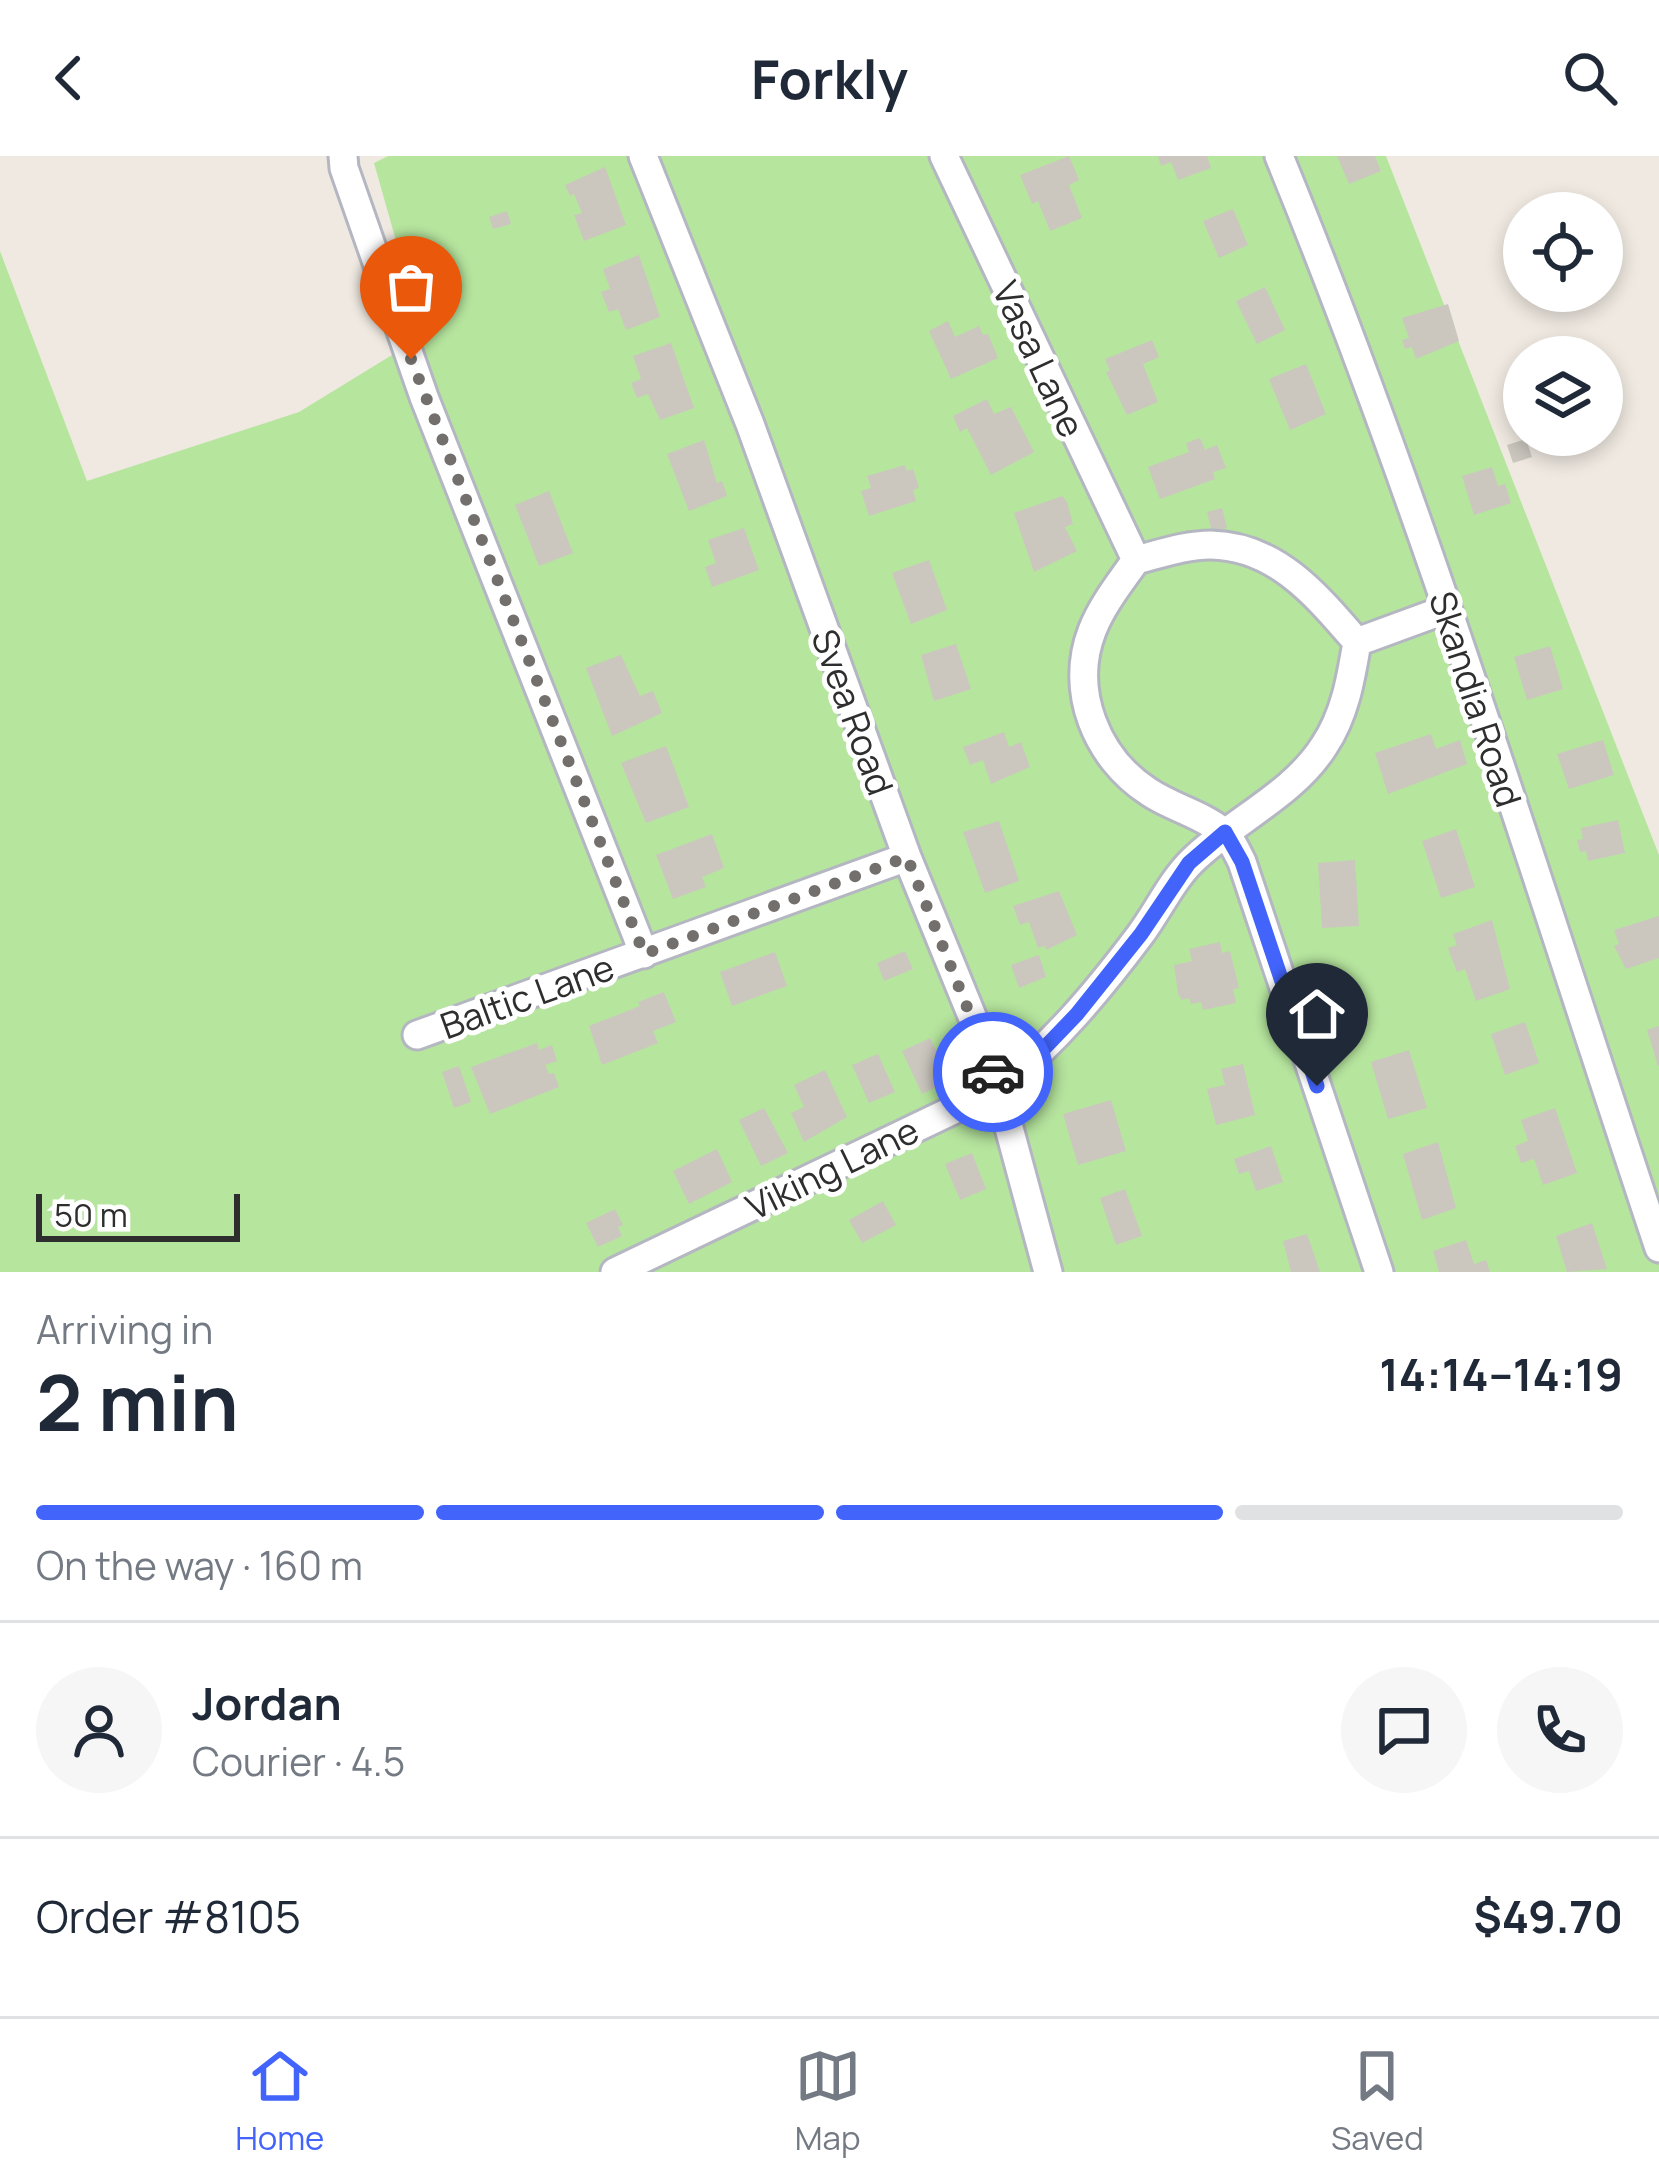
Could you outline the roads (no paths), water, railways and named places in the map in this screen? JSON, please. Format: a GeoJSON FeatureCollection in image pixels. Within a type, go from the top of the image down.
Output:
{"type":"FeatureCollection","features":[{"type":"Feature","properties":{"kind":"street"},"geometry":{"type":"LineString","coordinates":[[343,156],[424,397],[644,954]]}},
{"type":"Feature","properties":{"kind":"street","name":"Svea Road"},"geometry":{"type":"LineString","coordinates":[[643,156],[750,424],[907,857],[992,1065],[1048,1272]]}},
{"type":"Feature","properties":{"kind":"street","name":"Vasa Lane"},"geometry":{"type":"LineString","coordinates":[[944,156],[1136,560]]}},
{"type":"Feature","properties":{"kind":"street","name":"Skandia Road"},"geometry":{"type":"LineString","coordinates":[[1279,156],[1331,284],[1447,609],[1659,1248]]}},
{"type":"Feature","properties":{"kind":"street"},"geometry":{"type":"LineString","coordinates":[[1358,642],[1321,598],[1280,567],[1227,547],[1195,546],[1136,560],[1098,616],[1088,641],[1083,677],[1090,716],[1111,758],[1136,784],[1225,832],[1242,862],[1379,1272]]}},
{"type":"Feature","properties":{"kind":"street"},"geometry":{"type":"LineString","coordinates":[[1358,642],[1447,609]]}},
{"type":"Feature","properties":{"kind":"street"},"geometry":{"type":"LineString","coordinates":[[1225,832],[1293,783],[1323,749],[1345,703],[1358,642]]}},
{"type":"Feature","properties":{"kind":"street","name":"Viking Lane"},"geometry":{"type":"LineString","coordinates":[[615,1272],[997,1089],[1028,1065],[1077,1014],[1141,934],[1189,863],[1225,832]]}},
{"type":"Feature","properties":{"kind":"street","name":"Baltic Lane"},"geometry":{"type":"LineString","coordinates":[[417,1035],[907,857]]}}]}
